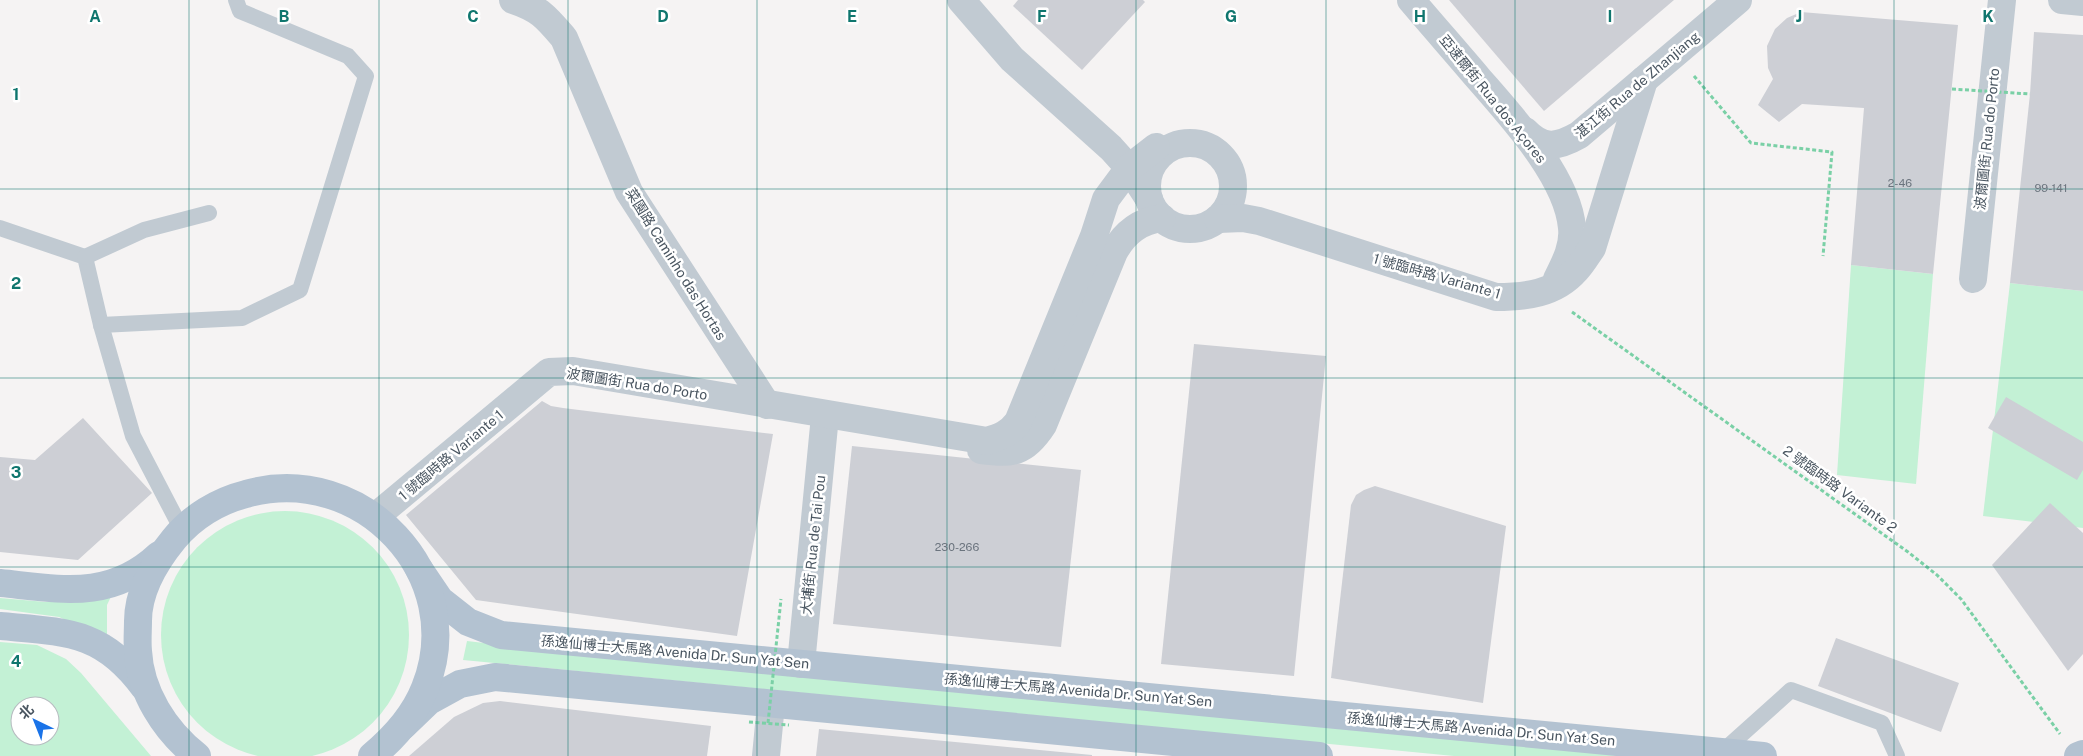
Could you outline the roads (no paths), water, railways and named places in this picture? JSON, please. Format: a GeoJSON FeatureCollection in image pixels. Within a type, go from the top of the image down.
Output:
{"type":"FeatureCollection","features":[{"type":"Feature","properties":{"kind":"main road"},"geometry":{"type":"LineString","coordinates":[[0,583],[79,590],[114,584],[146,567],[176,536],[204,512],[232,497],[263,489],[295,487],[328,493],[355,504],[382,522],[403,543],[419,569],[430,598],[434,628],[432,659],[425,688],[403,726],[392,739],[372,756]]}},
{"type":"Feature","properties":{"kind":"main road"},"geometry":{"type":"LineString","coordinates":[[176,536],[160,557],[146,585],[138,616],[138,652],[143,678],[155,708],[173,734],[197,756]]}},
{"type":"Feature","properties":{"kind":"main road","name":"孫逸仙博士大馬路 Avenida Dr. Sun Yat Sen"},"geometry":{"type":"LineString","coordinates":[[419,569],[440,600],[468,622],[501,635],[1763,756]]}},
{"type":"Feature","properties":{"kind":"main road"},"geometry":{"type":"LineString","coordinates":[[0,626],[68,633],[102,646],[130,668],[150,697]]}},
{"type":"Feature","properties":{"kind":"main road"},"geometry":{"type":"LineString","coordinates":[[403,726],[428,701],[452,688],[460,684],[495,677],[770,714],[1269,754],[1319,756]]}},
{"type":"Feature","properties":{"kind":"street","name":"菜園路 Caminho das Hortas"},"geometry":{"type":"LineString","coordinates":[[513,0],[533,7],[540,12],[564,38],[629,192],[767,405]]}},
{"type":"Feature","properties":{"kind":"street"},"geometry":{"type":"LineString","coordinates":[[960,0],[1012,59],[1111,148],[1129,168],[1156,208]]}},
{"type":"Feature","properties":{"kind":"street","name":"亞速爾街 Rua dos Açores"},"geometry":{"type":"LineString","coordinates":[[1411,0],[1540,154],[1564,197],[1572,229],[1568,256],[1548,289]]}},
{"type":"Feature","properties":{"kind":"street","name":"湛江街 Rua de Zhanjiang"},"geometry":{"type":"LineString","coordinates":[[1508,114],[1530,136],[1546,145],[1563,144],[1579,135],[1738,0]]}},
{"type":"Feature","properties":{"kind":"street","name":"波爾圖街 Rua do Porto"},"geometry":{"type":"LineString","coordinates":[[1973,279],[2002,0]]}},
{"type":"Feature","properties":{"kind":"street"},"geometry":{"type":"LineString","coordinates":[[2062,0],[2083,2]]}},
{"type":"Feature","properties":{"kind":"street","name":"1 號臨時路 Variante 1"},"geometry":{"type":"LineString","coordinates":[[1156,208],[1172,225],[1184,228],[1196,228],[1218,219],[1243,218],[1259,221],[1496,297],[1525,297],[1548,289],[1575,271],[1592,248],[1644,80]]}},
{"type":"Feature","properties":{"kind":"street","name":"1 號臨時路 Variante 1"},"geometry":{"type":"LineString","coordinates":[[1090,128],[1118,138],[1167,146],[1191,142],[1206,145],[1219,153],[1228,164],[1233,178],[1250,199],[1301,233]]}},
{"type":"Feature","properties":{"kind":"street"},"geometry":{"type":"LineString","coordinates":[[1106,199],[1129,168],[1167,146]]}},
{"type":"Feature","properties":{"kind":"street"},"geometry":{"type":"LineString","coordinates":[[1156,208],[1148,181],[1152,165],[1167,146]]}},
{"type":"Feature","properties":{"kind":"street"},"geometry":{"type":"LineString","coordinates":[[1106,199],[1114,161],[1111,148]]}},
{"type":"Feature","properties":{"kind":"street"},"geometry":{"type":"LineString","coordinates":[[1218,219],[1228,207],[1233,193],[1233,178]]}},
{"type":"Feature","properties":{"kind":"street","name":"波爾圖街 Rua do Porto"},"geometry":{"type":"LineString","coordinates":[[526,392],[549,372],[573,372],[987,441],[1003,436],[1012,430],[1018,422],[1094,236],[1106,199]]}},
{"type":"Feature","properties":{"kind":"street","name":"波爾圖街 Rua do Porto"},"geometry":{"type":"LineString","coordinates":[[526,392],[553,384],[577,384],[824,426],[1008,453],[1024,447],[1033,440],[1042,424],[1114,252],[1121,240],[1134,227],[1149,220],[1156,208]]}},
{"type":"Feature","properties":{"kind":"street","name":"1 號臨時路 Variante 1"},"geometry":{"type":"LineString","coordinates":[[375,517],[526,392]]}},
{"type":"Feature","properties":{"kind":"street","name":"大埔街 Rua de Tai Pou"},"geometry":{"type":"LineString","coordinates":[[801,664],[824,426]]}},
{"type":"Feature","properties":{"kind":"street"},"geometry":{"type":"LineString","coordinates":[[766,756],[770,714]]}},
{"type":"Feature","properties":{"kind":"lane"},"geometry":{"type":"LineString","coordinates":[[101,325],[242,318],[300,290],[366,76],[348,56],[240,10],[236,0]]}},
{"type":"Feature","properties":{"kind":"lane"},"geometry":{"type":"LineString","coordinates":[[0,228],[85,257],[144,230],[209,213]]}},
{"type":"Feature","properties":{"kind":"lane"},"geometry":{"type":"LineString","coordinates":[[85,257],[101,325],[134,436],[176,536]]}},
{"type":"Feature","properties":{"kind":"lane"},"geometry":{"type":"LineString","coordinates":[[1722,752],[1791,690],[1882,723],[1897,756]]}}]}
